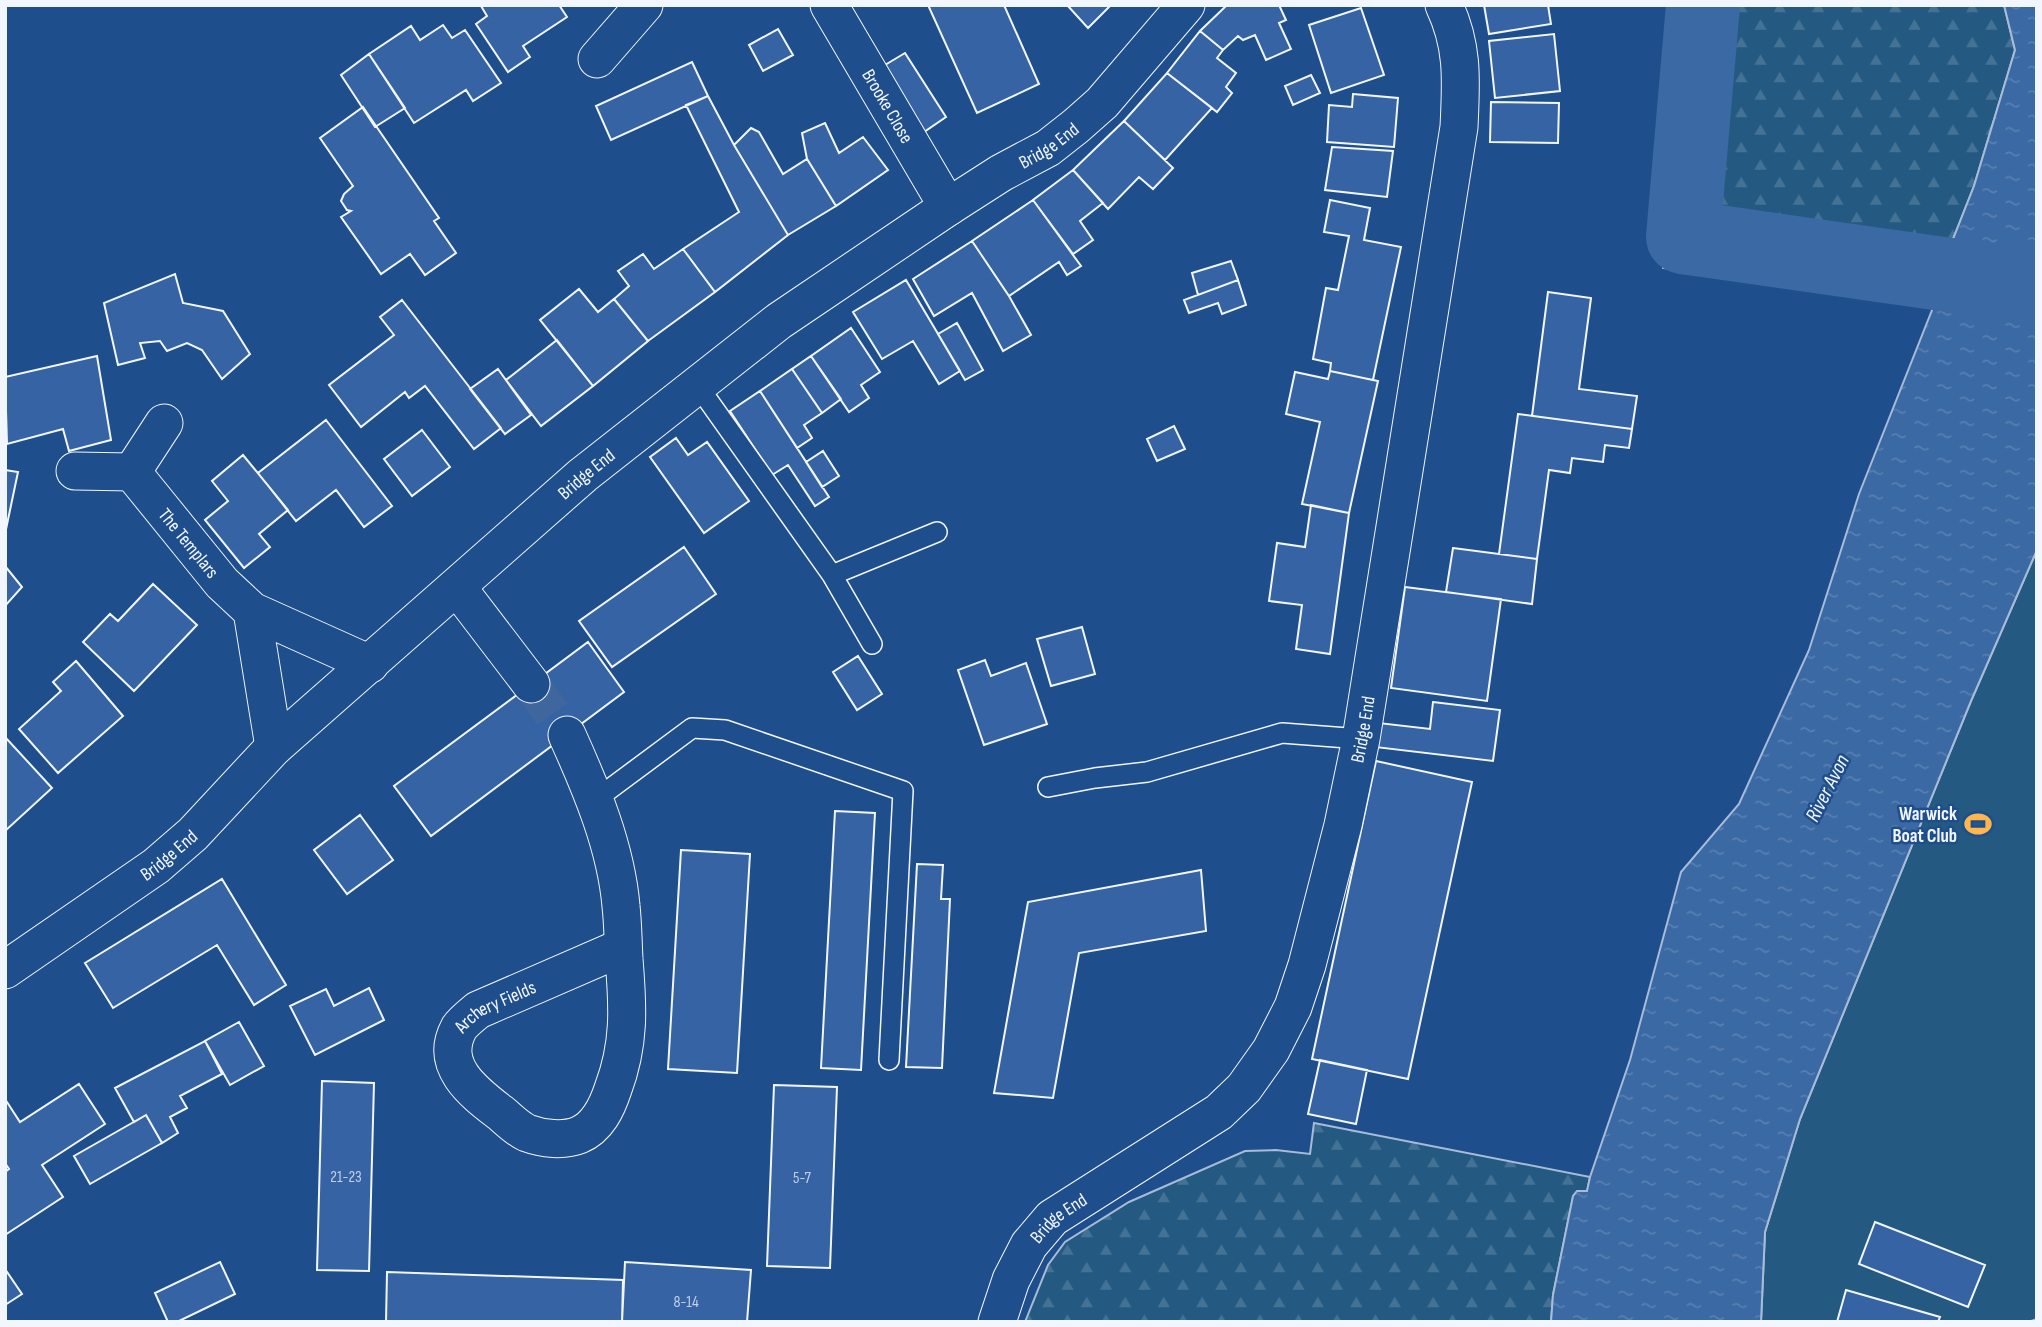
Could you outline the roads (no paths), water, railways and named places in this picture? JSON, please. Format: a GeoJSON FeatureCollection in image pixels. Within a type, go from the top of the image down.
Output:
{"type":"FeatureCollection","features":[{"type":"Feature","properties":{"kind":"street"},"geometry":{"type":"LineString","coordinates":[[597,59],[644,5]]}},
{"type":"Feature","properties":{"kind":"street","name":"Brooke Close"},"geometry":{"type":"LineString","coordinates":[[829,5],[948,207]]}},
{"type":"Feature","properties":{"kind":"street","name":"Bridge End"},"geometry":{"type":"LineString","coordinates":[[998,1322],[1011,1280],[1029,1245],[1052,1218],[1219,1112],[1244,1088],[1271,1050],[1293,1007],[1307,965],[1362,739],[1459,127],[1461,60],[1454,27],[1444,5]]}},
{"type":"Feature","properties":{"kind":"street","name":"Bridge End"},"geometry":{"type":"LineString","coordinates":[[5,970],[156,866],[193,834],[274,747],[583,475],[779,321],[948,207],[1001,173],[1048,148],[1076,126],[1102,103],[1168,12]]}},
{"type":"Feature","properties":{"kind":"street"},"geometry":{"type":"LineString","coordinates":[[75,471],[132,472],[164,423]]}},
{"type":"Feature","properties":{"kind":"street","name":"The Templars"},"geometry":{"type":"LineString","coordinates":[[132,472],[222,583],[252,611],[370,664]]}},
{"type":"Feature","properties":{"kind":"street"},"geometry":{"type":"LineString","coordinates":[[457,587],[531,684]]}},
{"type":"Feature","properties":{"kind":"street"},"geometry":{"type":"LineString","coordinates":[[252,611],[274,747]]}},
{"type":"Feature","properties":{"kind":"street","name":"Archery Fields"},"geometry":{"type":"LineString","coordinates":[[567,735],[595,800],[618,890],[623,947],[628,1035],[621,1067],[599,1119],[580,1135],[556,1139],[524,1132],[465,1083],[456,1068],[454,1050],[459,1028],[478,1010],[623,947]]}},
{"type":"Feature","properties":{"kind":"lane"},"geometry":{"type":"LineString","coordinates":[[698,386],[832,575],[872,644]]}},
{"type":"Feature","properties":{"kind":"lane"},"geometry":{"type":"LineString","coordinates":[[832,575],[937,532]]}},
{"type":"Feature","properties":{"kind":"lane"},"geometry":{"type":"LineString","coordinates":[[595,800],[692,728],[725,730],[903,791],[890,1060]]}},
{"type":"Feature","properties":{"kind":"lane"},"geometry":{"type":"LineString","coordinates":[[1048,787],[1147,772],[1282,733],[1362,739]]}},
{"type":"Feature","properties":{"kind":"water","name":"River Avon"},"geometry":{"type":"Polygon","coordinates":[[[2004,5],[2037,5],[2037,550],[1971,701],[1800,1119],[1765,1232],[1761,1322],[1551,1322],[1553,1295],[1573,1196],[1577,1191],[1587,1191],[1630,1060],[1681,872],[1739,804],[1809,650],[1859,494],[1932,310],[1931,295],[1974,186],[2015,50],[2004,5]]]}},
{"type":"Feature","properties":{"kind":"waterway"},"geometry":{"type":"LineString","coordinates":[[1703,5],[1683,237],[2027,286]]}},
{"type":"Feature","properties":{"kind":"tunnel"},"geometry":{"type":"LineString","coordinates":[[531,684],[567,735]]}},
{"type":"Feature","properties":{"kind":"place","name":"Warwick Boat Club"},"geometry":{"type":"Point","coordinates":[1978,824]}}]}
